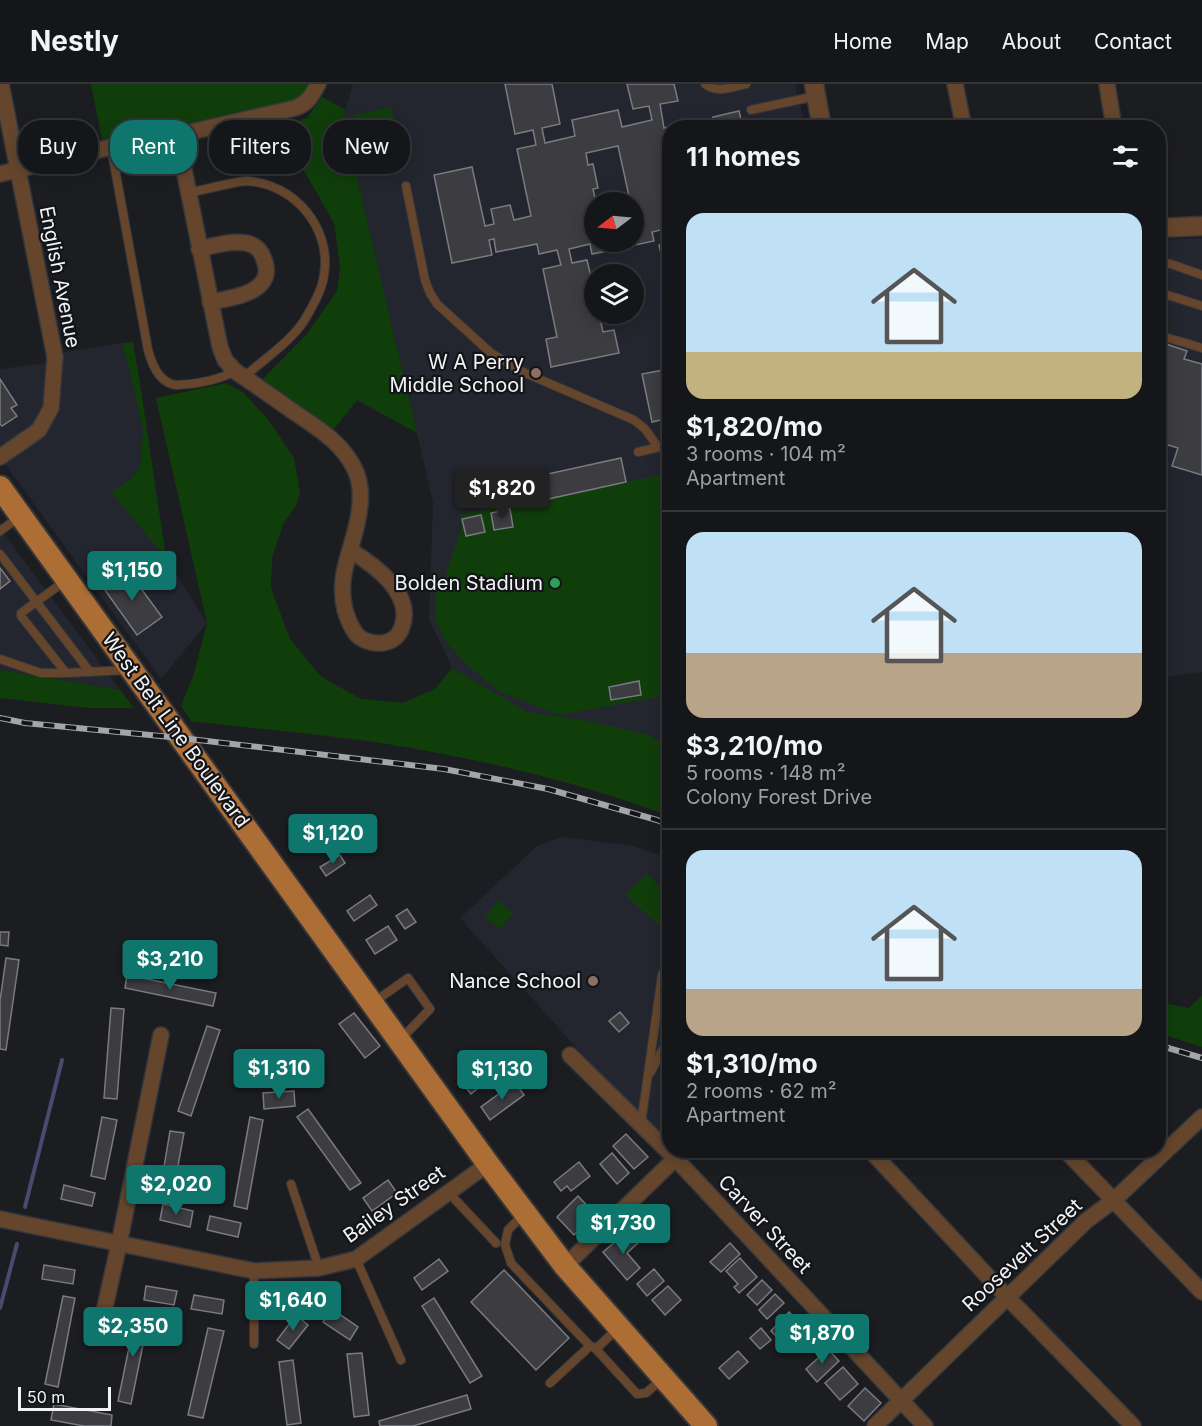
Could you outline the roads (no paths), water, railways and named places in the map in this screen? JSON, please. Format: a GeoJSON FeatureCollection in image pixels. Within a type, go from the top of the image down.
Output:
{"type":"FeatureCollection","features":[{"type":"Feature","properties":{"kind":"main road","name":"West Belt Line Boulevard"},"geometry":{"type":"LineString","coordinates":[[2,494],[565,1266],[706,1426]]}},
{"type":"Feature","properties":{"kind":"street","name":"English Avenue"},"geometry":{"type":"LineString","coordinates":[[1,84],[18,170]]}},
{"type":"Feature","properties":{"kind":"street"},"geometry":{"type":"LineString","coordinates":[[197,130],[300,106],[310,99],[318,84]]}},
{"type":"Feature","properties":{"kind":"street"},"geometry":{"type":"LineString","coordinates":[[955,84],[962,120]]}},
{"type":"Feature","properties":{"kind":"street"},"geometry":{"type":"LineString","coordinates":[[1107,84],[1113,120]]}},
{"type":"Feature","properties":{"kind":"street"},"geometry":{"type":"LineString","coordinates":[[815,90],[821,120]]}},
{"type":"Feature","properties":{"kind":"street"},"geometry":{"type":"LineString","coordinates":[[0,174],[18,170]]}},
{"type":"Feature","properties":{"kind":"street","name":"English Avenue"},"geometry":{"type":"LineString","coordinates":[[0,457],[39,430],[51,408],[55,357],[19,174]]}},
{"type":"Feature","properties":{"kind":"street"},"geometry":{"type":"LineString","coordinates":[[184,174],[221,353],[228,365],[325,434],[345,453],[357,474],[360,504],[345,563],[342,583],[343,600],[351,626],[361,638],[374,643],[388,642],[401,631],[404,623],[404,607],[401,598],[373,566],[350,550]]}},
{"type":"Feature","properties":{"kind":"street"},"geometry":{"type":"LineString","coordinates":[[1166,228],[1202,226]]}},
{"type":"Feature","properties":{"kind":"street"},"geometry":{"type":"LineString","coordinates":[[199,249],[247,243],[259,250],[265,262],[266,274],[254,290],[242,296],[210,302]]}},
{"type":"Feature","properties":{"kind":"street"},"geometry":{"type":"LineString","coordinates":[[99,1334],[161,1035]]}},
{"type":"Feature","properties":{"kind":"street","name":"Carver Street"},"geometry":{"type":"LineString","coordinates":[[570,1055],[641,1124],[662,1141]]}},
{"type":"Feature","properties":{"kind":"street","name":"Roosevelt Street"},"geometry":{"type":"LineString","coordinates":[[1166,1151],[1202,1117]]}},
{"type":"Feature","properties":{"kind":"street"},"geometry":{"type":"LineString","coordinates":[[565,1266],[677,1158]]}},
{"type":"Feature","properties":{"kind":"street","name":"Carver Street"},"geometry":{"type":"LineString","coordinates":[[683,1158],[925,1426]]}},
{"type":"Feature","properties":{"kind":"street"},"geometry":{"type":"LineString","coordinates":[[877,1158],[1132,1426]]}},
{"type":"Feature","properties":{"kind":"street"},"geometry":{"type":"LineString","coordinates":[[1073,1158],[1202,1292]]}},
{"type":"Feature","properties":{"kind":"street","name":"Roosevelt Street"},"geometry":{"type":"LineString","coordinates":[[875,1426],[1086,1221],[1114,1200],[1159,1158]]}},
{"type":"Feature","properties":{"kind":"street","name":"Bailey Street"},"geometry":{"type":"LineString","coordinates":[[0,1218],[254,1271],[319,1268],[356,1259],[489,1164]]}},
{"type":"Feature","properties":{"kind":"lane"},"geometry":{"type":"LineString","coordinates":[[705,84],[710,88],[720,90],[746,84]]}},
{"type":"Feature","properties":{"kind":"lane"},"geometry":{"type":"LineString","coordinates":[[751,110],[815,90]]}},
{"type":"Feature","properties":{"kind":"lane"},"geometry":{"type":"LineString","coordinates":[[116,174],[148,350],[153,366],[162,379],[176,385],[240,374],[280,346],[305,319],[322,284],[325,261],[321,237],[308,211],[291,197],[271,187],[245,181],[188,193]]}},
{"type":"Feature","properties":{"kind":"lane"},"geometry":{"type":"LineString","coordinates":[[406,186],[425,280],[437,303],[491,353],[525,373],[634,420],[645,429],[658,447]]}},
{"type":"Feature","properties":{"kind":"lane"},"geometry":{"type":"LineString","coordinates":[[1166,263],[1202,275]]}},
{"type":"Feature","properties":{"kind":"lane"},"geometry":{"type":"LineString","coordinates":[[1166,295],[1202,306]]}},
{"type":"Feature","properties":{"kind":"lane"},"geometry":{"type":"LineString","coordinates":[[1166,337],[1202,348]]}},
{"type":"Feature","properties":{"kind":"lane"},"geometry":{"type":"LineString","coordinates":[[638,452],[662,446]]}},
{"type":"Feature","properties":{"kind":"lane"},"geometry":{"type":"LineString","coordinates":[[0,531],[20,516]]}},
{"type":"Feature","properties":{"kind":"lane"},"geometry":{"type":"LineString","coordinates":[[0,554],[90,672]]}},
{"type":"Feature","properties":{"kind":"lane"},"geometry":{"type":"LineString","coordinates":[[66,579],[21,614],[66,673]]}},
{"type":"Feature","properties":{"kind":"lane"},"geometry":{"type":"LineString","coordinates":[[0,659],[41,673],[132,670]]}},
{"type":"Feature","properties":{"kind":"lane"},"geometry":{"type":"LineString","coordinates":[[641,1124],[662,975]]}},
{"type":"Feature","properties":{"kind":"lane"},"geometry":{"type":"LineString","coordinates":[[373,1003],[408,978],[430,1009],[400,1041]]}},
{"type":"Feature","properties":{"kind":"lane"},"geometry":{"type":"LineString","coordinates":[[647,1078],[662,1050]]}},
{"type":"Feature","properties":{"kind":"lane"},"geometry":{"type":"LineString","coordinates":[[291,1184],[319,1268]]}},
{"type":"Feature","properties":{"kind":"lane"},"geometry":{"type":"LineString","coordinates":[[449,1192],[496,1243]]}},
{"type":"Feature","properties":{"kind":"lane"},"geometry":{"type":"LineString","coordinates":[[525,1213],[508,1230],[505,1245],[511,1263],[637,1394],[646,1393],[664,1378]]}},
{"type":"Feature","properties":{"kind":"lane"},"geometry":{"type":"LineString","coordinates":[[356,1259],[401,1360]]}},
{"type":"Feature","properties":{"kind":"lane"},"geometry":{"type":"LineString","coordinates":[[254,1271],[254,1344]]}},
{"type":"Feature","properties":{"kind":"lane"},"geometry":{"type":"LineString","coordinates":[[550,1383],[593,1347],[599,1346],[619,1327]]}},
{"type":"Feature","properties":{"kind":"waterway"},"geometry":{"type":"LineString","coordinates":[[25,1207],[62,1060]]}},
{"type":"Feature","properties":{"kind":"waterway"},"geometry":{"type":"LineString","coordinates":[[0,1308],[17,1244]]}},
{"type":"Feature","properties":{"kind":"railway"},"geometry":{"type":"LineString","coordinates":[[0,718],[25,723],[181,738],[444,769],[548,789],[662,822]]}},
{"type":"Feature","properties":{"kind":"railway"},"geometry":{"type":"LineString","coordinates":[[1166,1047],[1202,1058]]}},
{"type":"Feature","properties":{"kind":"place","name":"W A Perry Middle School"},"geometry":{"type":"Point","coordinates":[536,373]}},
{"type":"Feature","properties":{"kind":"place","name":"Bolden Stadium"},"geometry":{"type":"Point","coordinates":[555,583]}},
{"type":"Feature","properties":{"kind":"place","name":"Nance School"},"geometry":{"type":"Point","coordinates":[593,981]}}]}
